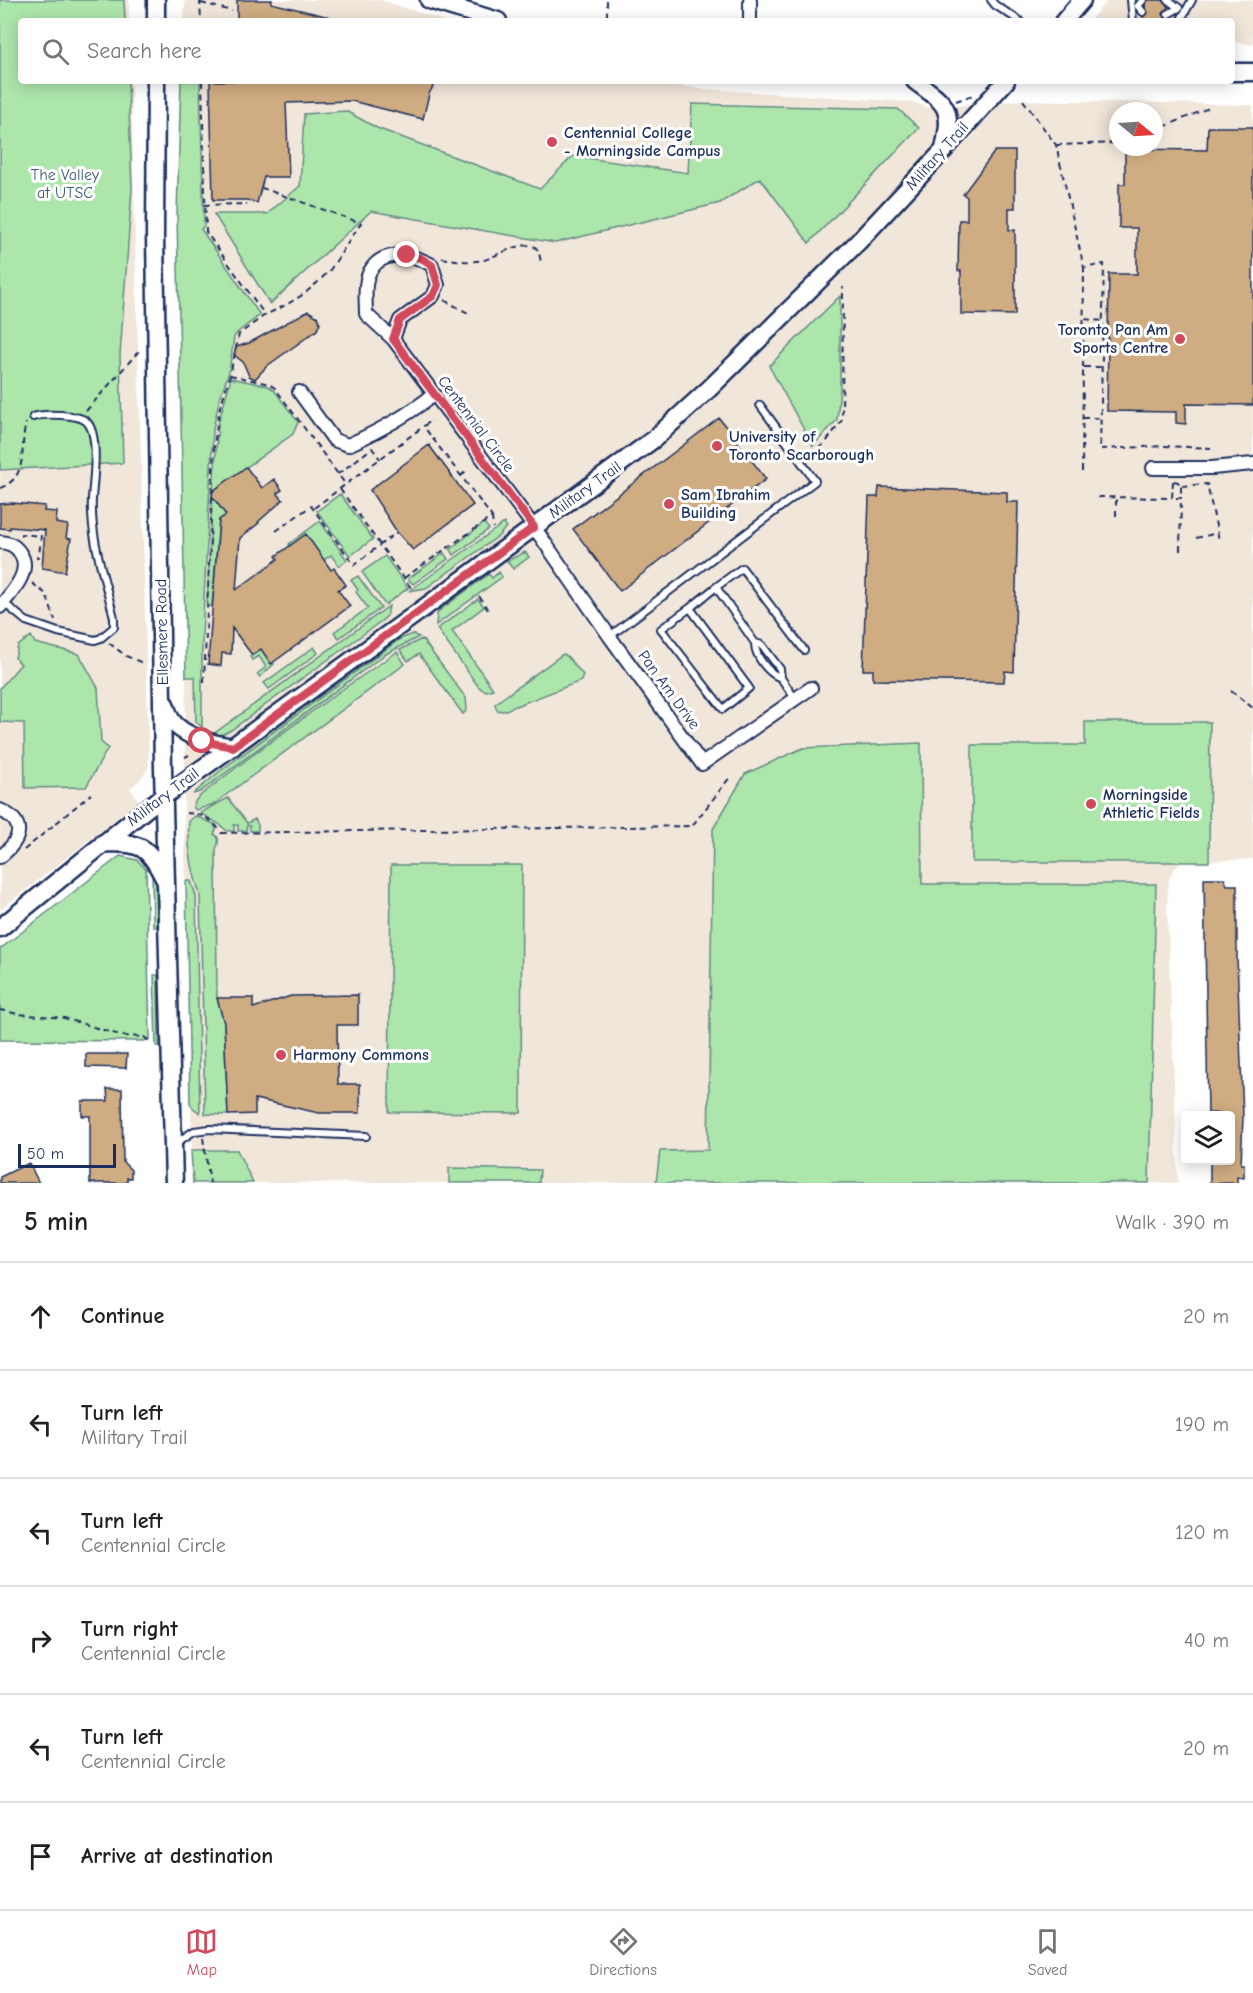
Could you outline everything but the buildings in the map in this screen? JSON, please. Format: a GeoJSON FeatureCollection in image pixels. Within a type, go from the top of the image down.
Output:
{"type":"FeatureCollection","features":[{"type":"Feature","properties":{"kind":"main road"},"geometry":{"type":"LineString","coordinates":[[156,0],[156,18]]}},
{"type":"Feature","properties":{"kind":"main road"},"geometry":{"type":"LineString","coordinates":[[429,0],[488,18]]}},
{"type":"Feature","properties":{"kind":"main road"},"geometry":{"type":"LineString","coordinates":[[1067,18],[1083,0]]}},
{"type":"Feature","properties":{"kind":"main road"},"geometry":{"type":"LineString","coordinates":[[1235,72],[1253,72]]}},
{"type":"Feature","properties":{"kind":"main road","name":"Ellesmere Road"},"geometry":{"type":"LineString","coordinates":[[156,84],[155,235],[164,796],[174,1183]]}},
{"type":"Feature","properties":{"kind":"main road"},"geometry":{"type":"LineString","coordinates":[[919,84],[938,98],[948,114],[949,127],[944,150]]}},
{"type":"Feature","properties":{"kind":"main road","name":"Military Trail"},"geometry":{"type":"LineString","coordinates":[[0,928],[164,796],[654,439],[859,241],[1003,84]]}},
{"type":"Feature","properties":{"kind":"main road"},"geometry":{"type":"LineString","coordinates":[[163,700],[173,722],[188,733],[208,743],[233,747]]}},
{"type":"Feature","properties":{"kind":"main road"},"geometry":{"type":"LineString","coordinates":[[103,843],[130,843],[142,848],[153,858],[166,882]]}},
{"type":"Feature","properties":{"kind":"street"},"geometry":{"type":"LineString","coordinates":[[750,0],[750,18]]}},
{"type":"Feature","properties":{"kind":"street","name":"Centennial Circle"},"geometry":{"type":"LineString","coordinates":[[393,339],[400,320],[433,296],[438,285],[432,265],[421,258],[407,255],[386,257],[372,267],[365,291],[366,314],[393,339],[534,527]]}},
{"type":"Feature","properties":{"kind":"street"},"geometry":{"type":"LineString","coordinates":[[299,392],[334,440],[348,445],[421,405],[433,395]]}},
{"type":"Feature","properties":{"kind":"street"},"geometry":{"type":"LineString","coordinates":[[1153,468],[1212,468],[1253,464]]}},
{"type":"Feature","properties":{"kind":"street","name":"Pan Am Drive"},"geometry":{"type":"LineString","coordinates":[[534,527],[702,764],[812,688]]}},
{"type":"Feature","properties":{"kind":"street"},"geometry":{"type":"LineString","coordinates":[[0,542],[17,548],[24,559],[22,575],[2,605]]}},
{"type":"Feature","properties":{"kind":"street"},"geometry":{"type":"LineString","coordinates":[[0,810],[10,815],[15,821],[18,832],[12,847],[0,856]]}},
{"type":"Feature","properties":{"kind":"lane"},"geometry":{"type":"LineString","coordinates":[[991,0],[994,5],[1015,18]]}},
{"type":"Feature","properties":{"kind":"lane"},"geometry":{"type":"LineString","coordinates":[[1168,0],[1179,8]]}},
{"type":"Feature","properties":{"kind":"lane"},"geometry":{"type":"LineString","coordinates":[[1182,18],[1192,0]]}},
{"type":"Feature","properties":{"kind":"lane"},"geometry":{"type":"LineString","coordinates":[[1136,3],[1143,12]]}},
{"type":"Feature","properties":{"kind":"lane"},"geometry":{"type":"LineString","coordinates":[[1134,18],[1136,3]]}},
{"type":"Feature","properties":{"kind":"lane"},"geometry":{"type":"LineString","coordinates":[[1168,14],[1179,8],[1188,8]]}},
{"type":"Feature","properties":{"kind":"lane"},"geometry":{"type":"LineString","coordinates":[[610,637],[815,481],[760,405]]}},
{"type":"Feature","properties":{"kind":"lane"},"geometry":{"type":"LineString","coordinates":[[2,605],[26,621],[58,632],[95,640],[114,627],[114,618],[91,516],[95,440],[89,425],[80,418],[41,414],[33,417]]}},
{"type":"Feature","properties":{"kind":"lane"},"geometry":{"type":"LineString","coordinates":[[690,608],[749,688],[723,709],[662,629],[742,568],[804,650]]}},
{"type":"Feature","properties":{"kind":"lane"},"geometry":{"type":"LineString","coordinates":[[716,587],[755,643],[762,645],[780,669],[781,678],[796,700]]}},
{"type":"Feature","properties":{"kind":"lane"},"geometry":{"type":"LineString","coordinates":[[173,1145],[194,1131],[366,1136]]}},
{"type":"Feature","properties":{"kind":"path"},"geometry":{"type":"LineString","coordinates":[[607,0],[608,18]]}},
{"type":"Feature","properties":{"kind":"path"},"geometry":{"type":"LineString","coordinates":[[201,18],[200,1],[232,11]]}},
{"type":"Feature","properties":{"kind":"path"},"geometry":{"type":"LineString","coordinates":[[202,84],[206,232],[265,315]]}},
{"type":"Feature","properties":{"kind":"path"},"geometry":{"type":"LineString","coordinates":[[952,103],[973,92]]}},
{"type":"Feature","properties":{"kind":"path"},"geometry":{"type":"LineString","coordinates":[[970,95],[976,95]]}},
{"type":"Feature","properties":{"kind":"path"},"geometry":{"type":"LineString","coordinates":[[1023,100],[1056,145],[1084,268],[1082,472]]}},
{"type":"Feature","properties":{"kind":"path"},"geometry":{"type":"LineString","coordinates":[[1163,127],[1211,107]]}},
{"type":"Feature","properties":{"kind":"path"},"geometry":{"type":"LineString","coordinates":[[1056,145],[1109,143]]}},
{"type":"Feature","properties":{"kind":"path"},"geometry":{"type":"LineString","coordinates":[[204,682],[205,608],[214,446],[219,411],[230,375],[235,342],[238,334],[265,315],[304,294],[330,270],[361,223],[262,188]]}},
{"type":"Feature","properties":{"kind":"path"},"geometry":{"type":"LineString","coordinates":[[204,205],[247,204]]}},
{"type":"Feature","properties":{"kind":"path"},"geometry":{"type":"LineString","coordinates":[[442,258],[469,262],[486,259],[521,246],[532,246],[538,250],[542,263]]}},
{"type":"Feature","properties":{"kind":"path"},"geometry":{"type":"LineString","coordinates":[[1084,268],[1104,264],[1100,449],[1165,446],[1211,448]]}},
{"type":"Feature","properties":{"kind":"path"},"geometry":{"type":"LineString","coordinates":[[811,455],[826,442],[842,420],[843,287]]}},
{"type":"Feature","properties":{"kind":"path"},"geometry":{"type":"LineString","coordinates":[[444,300],[468,313]]}},
{"type":"Feature","properties":{"kind":"path"},"geometry":{"type":"LineString","coordinates":[[1084,319],[1103,321]]}},
{"type":"Feature","properties":{"kind":"path"},"geometry":{"type":"LineString","coordinates":[[80,418],[139,351]]}},
{"type":"Feature","properties":{"kind":"path"},"geometry":{"type":"LineString","coordinates":[[1083,367],[1102,368]]}},
{"type":"Feature","properties":{"kind":"path"},"geometry":{"type":"LineString","coordinates":[[230,375],[269,384],[275,388],[346,485]]}},
{"type":"Feature","properties":{"kind":"path"},"geometry":{"type":"LineString","coordinates":[[0,488],[11,484],[17,476],[23,457],[25,424],[33,417]]}},
{"type":"Feature","properties":{"kind":"path"},"geometry":{"type":"LineString","coordinates":[[1082,418],[1100,418]]}},
{"type":"Feature","properties":{"kind":"path"},"geometry":{"type":"LineString","coordinates":[[313,509],[432,420]]}},
{"type":"Feature","properties":{"kind":"path"},"geometry":{"type":"LineString","coordinates":[[424,427],[492,517],[493,528]]}},
{"type":"Feature","properties":{"kind":"path"},"geometry":{"type":"LineString","coordinates":[[338,474],[372,448],[380,459]]}},
{"type":"Feature","properties":{"kind":"path"},"geometry":{"type":"LineString","coordinates":[[1172,468],[1172,498]]}},
{"type":"Feature","properties":{"kind":"path"},"geometry":{"type":"LineString","coordinates":[[461,476],[468,470]]}},
{"type":"Feature","properties":{"kind":"path"},"geometry":{"type":"LineString","coordinates":[[1173,481],[1178,482],[1181,486],[1180,551]]}},
{"type":"Feature","properties":{"kind":"path"},"geometry":{"type":"LineString","coordinates":[[1181,486],[1207,484],[1219,540]]}},
{"type":"Feature","properties":{"kind":"path"},"geometry":{"type":"LineString","coordinates":[[340,489],[411,588]]}},
{"type":"Feature","properties":{"kind":"path"},"geometry":{"type":"LineString","coordinates":[[1098,497],[1181,498]]}},
{"type":"Feature","properties":{"kind":"path"},"geometry":{"type":"LineString","coordinates":[[1116,497],[1116,516]]}},
{"type":"Feature","properties":{"kind":"path"},"geometry":{"type":"LineString","coordinates":[[276,531],[311,506],[354,565],[397,532]]}},
{"type":"Feature","properties":{"kind":"path"},"geometry":{"type":"LineString","coordinates":[[404,578],[492,517]]}},
{"type":"Feature","properties":{"kind":"path"},"geometry":{"type":"LineString","coordinates":[[1196,538],[1218,533]]}},
{"type":"Feature","properties":{"kind":"path"},"geometry":{"type":"LineString","coordinates":[[17,548],[21,534],[41,536],[39,557],[24,559]]}},
{"type":"Feature","properties":{"kind":"path"},"geometry":{"type":"LineString","coordinates":[[22,575],[46,594],[56,622]]}},
{"type":"Feature","properties":{"kind":"path"},"geometry":{"type":"LineString","coordinates":[[479,596],[488,610]]}},
{"type":"Feature","properties":{"kind":"path"},"geometry":{"type":"LineString","coordinates":[[205,608],[211,609]]}},
{"type":"Feature","properties":{"kind":"path"},"geometry":{"type":"LineString","coordinates":[[101,638],[126,656],[145,664]]}},
{"type":"Feature","properties":{"kind":"path"},"geometry":{"type":"LineString","coordinates":[[1231,691],[1253,708]]}},
{"type":"Feature","properties":{"kind":"path"},"geometry":{"type":"LineString","coordinates":[[185,757],[189,755]]}},
{"type":"Feature","properties":{"kind":"path"},"geometry":{"type":"LineString","coordinates":[[186,813],[200,815],[215,823],[221,833],[692,826],[731,776]]}},
{"type":"Feature","properties":{"kind":"path"},"geometry":{"type":"LineString","coordinates":[[22,852],[91,794]]}},
{"type":"Feature","properties":{"kind":"path"},"geometry":{"type":"LineString","coordinates":[[0,1010],[64,1018],[123,1035],[144,1037],[152,1043]]}},
{"type":"Feature","properties":{"kind":"path"},"geometry":{"type":"LineString","coordinates":[[203,1131],[210,1183]]}},
{"type":"Feature","properties":{"kind":"shaded area"},"geometry":{"type":"Polygon","coordinates":[[[0,0],[129,0],[129,18],[18,18],[18,84],[131,84],[149,767],[141,779],[130,788],[139,801],[0,910],[0,0]]]}},
{"type":"Feature","properties":{"kind":"shaded area"},"geometry":{"type":"Polygon","coordinates":[[[185,0],[381,0],[436,18],[184,18],[185,0]]]}},
{"type":"Feature","properties":{"kind":"shaded area"},"geometry":{"type":"Polygon","coordinates":[[[1108,0],[1253,0],[1253,45],[1235,42],[1235,18],[1092,18],[1108,0]]]}},
{"type":"Feature","properties":{"kind":"shaded area","name":"University of Toronto Scarborough"},"geometry":{"type":"Polygon","coordinates":[[[180,84],[664,84],[704,89],[912,102],[930,108],[1023,100],[1115,102],[1109,102],[1109,156],[1163,156],[1163,103],[1253,105],[1253,859],[1182,862],[1173,870],[1169,880],[1167,906],[1178,1183],[193,1183],[184,809],[186,679],[177,214],[180,84]]]}},
{"type":"Feature","properties":{"kind":"green space","name":"The Valley at UTSC"},"geometry":{"type":"Polygon","coordinates":[[[0,0],[124,0],[125,18],[18,18],[18,84],[128,84],[132,189],[120,355],[123,463],[0,470],[0,0]]]}},
{"type":"Feature","properties":{"kind":"green space"},"geometry":{"type":"Polygon","coordinates":[[[181,84],[200,84],[204,226],[201,229],[260,315],[234,337],[229,372],[220,397],[213,429],[202,636],[202,727],[196,722],[195,677],[186,677],[177,214],[181,84]]]}},
{"type":"Feature","properties":{"kind":"green space"},"geometry":{"type":"Polygon","coordinates":[[[692,104],[898,109],[919,128],[809,243],[760,178],[720,203],[555,243],[371,211],[270,304],[214,214],[267,214],[300,186],[304,114],[346,111],[377,128],[540,189],[573,156],[688,173],[692,104]]]}},
{"type":"Feature","properties":{"kind":"green space"},"geometry":{"type":"Polygon","coordinates":[[[840,296],[840,388],[837,420],[813,446],[769,366],[840,296]]]}},
{"type":"Feature","properties":{"kind":"green space"},"geometry":{"type":"Polygon","coordinates":[[[231,378],[268,386],[274,390],[298,422],[293,434],[213,491],[218,424],[231,378]]]}},
{"type":"Feature","properties":{"kind":"green space"},"geometry":{"type":"Polygon","coordinates":[[[340,494],[373,539],[350,556],[317,511],[340,494]]]}},
{"type":"Feature","properties":{"kind":"green space"},"geometry":{"type":"Polygon","coordinates":[[[212,496],[226,515],[219,520],[212,606],[207,606],[212,496]]]}},
{"type":"Feature","properties":{"kind":"green space"},"geometry":{"type":"Polygon","coordinates":[[[320,521],[347,560],[339,566],[331,555],[315,566],[289,544],[320,521]]]}},
{"type":"Feature","properties":{"kind":"green space"},"geometry":{"type":"Polygon","coordinates":[[[484,523],[489,529],[454,555],[450,549],[484,523]]]}},
{"type":"Feature","properties":{"kind":"green space"},"geometry":{"type":"Polygon","coordinates":[[[504,523],[506,527],[500,535],[426,588],[409,591],[504,523]]]}},
{"type":"Feature","properties":{"kind":"green space"},"geometry":{"type":"Polygon","coordinates":[[[525,552],[529,557],[513,569],[507,561],[525,552]]]}},
{"type":"Feature","properties":{"kind":"green space"},"geometry":{"type":"Polygon","coordinates":[[[444,553],[448,559],[413,584],[408,579],[444,553]]]}},
{"type":"Feature","properties":{"kind":"green space"},"geometry":{"type":"Polygon","coordinates":[[[385,556],[408,588],[385,605],[362,572],[385,556]]]}},
{"type":"Feature","properties":{"kind":"green space"},"geometry":{"type":"Polygon","coordinates":[[[499,572],[502,577],[436,625],[437,614],[440,610],[489,574],[492,578],[499,572]]]}},
{"type":"Feature","properties":{"kind":"green space"},"geometry":{"type":"Polygon","coordinates":[[[358,576],[381,608],[339,638],[334,632],[368,608],[356,592],[358,590],[351,580],[358,576]]]}},
{"type":"Feature","properties":{"kind":"green space"},"geometry":{"type":"Polygon","coordinates":[[[478,599],[484,607],[452,631],[493,689],[488,690],[483,690],[478,686],[437,629],[478,599]]]}},
{"type":"Feature","properties":{"kind":"green space"},"geometry":{"type":"Polygon","coordinates":[[[389,606],[387,616],[380,622],[231,730],[221,735],[212,735],[389,606]]]}},
{"type":"Feature","properties":{"kind":"green space"},"geometry":{"type":"Polygon","coordinates":[[[412,634],[419,637],[384,655],[200,792],[193,794],[220,771],[400,639],[412,634]]]}},
{"type":"Feature","properties":{"kind":"green space"},"geometry":{"type":"Polygon","coordinates":[[[31,636],[35,643],[79,654],[98,688],[101,742],[108,748],[86,787],[25,788],[24,723],[0,722],[0,688],[21,664],[15,658],[18,646],[31,636]]]}},
{"type":"Feature","properties":{"kind":"green space"},"geometry":{"type":"Polygon","coordinates":[[[422,639],[466,698],[467,710],[463,714],[419,654],[408,661],[400,650],[422,639]]]}},
{"type":"Feature","properties":{"kind":"green space"},"geometry":{"type":"Polygon","coordinates":[[[314,647],[318,653],[269,689],[264,683],[314,647]]]}},
{"type":"Feature","properties":{"kind":"green space"},"geometry":{"type":"Polygon","coordinates":[[[261,649],[274,664],[260,677],[257,674],[266,667],[259,656],[252,660],[250,657],[261,649]]]}},
{"type":"Feature","properties":{"kind":"green space"},"geometry":{"type":"Polygon","coordinates":[[[397,652],[405,664],[214,804],[196,810],[193,807],[201,795],[246,760],[397,652]]]}},
{"type":"Feature","properties":{"kind":"green space"},"geometry":{"type":"Polygon","coordinates":[[[563,654],[583,675],[581,681],[503,711],[497,710],[495,704],[563,654]]]}},
{"type":"Feature","properties":{"kind":"green space","name":"Morningside Athletic Fields"},"geometry":{"type":"Polygon","coordinates":[[[1085,722],[1210,722],[1209,862],[972,862],[972,745],[1085,745],[1085,722]]]}},
{"type":"Feature","properties":{"kind":"green space"},"geometry":{"type":"Polygon","coordinates":[[[921,743],[922,884],[1156,884],[1149,1183],[656,1183],[660,1151],[708,1150],[713,829],[745,774],[803,748],[921,743]]]}},
{"type":"Feature","properties":{"kind":"green space"},"geometry":{"type":"Polygon","coordinates":[[[228,798],[247,823],[255,819],[258,831],[250,831],[250,826],[247,825],[246,831],[238,831],[238,825],[234,825],[234,831],[227,831],[200,813],[228,798]]]}},
{"type":"Feature","properties":{"kind":"green space"},"geometry":{"type":"Polygon","coordinates":[[[195,816],[214,824],[216,830],[214,834],[218,840],[216,849],[217,998],[224,1023],[228,1115],[205,1114],[200,895],[189,850],[189,821],[195,816]]]}},
{"type":"Feature","properties":{"kind":"green space"},"geometry":{"type":"Polygon","coordinates":[[[120,856],[137,860],[146,869],[150,1039],[144,1041],[0,1040],[0,949],[120,856]]]}},
{"type":"Feature","properties":{"kind":"green space"},"geometry":{"type":"Polygon","coordinates":[[[391,865],[522,865],[521,1113],[389,1112],[391,865]]]}},
{"type":"Feature","properties":{"kind":"green space"},"geometry":{"type":"Polygon","coordinates":[[[152,872],[156,872],[157,927],[153,927],[152,872]]]}},
{"type":"Feature","properties":{"kind":"green space"},"geometry":{"type":"Polygon","coordinates":[[[186,881],[191,881],[196,896],[200,1113],[190,1103],[186,881]]]}},
{"type":"Feature","properties":{"kind":"green space"},"geometry":{"type":"Polygon","coordinates":[[[154,975],[158,975],[159,1046],[156,1046],[154,975]]]}},
{"type":"Feature","properties":{"kind":"green space"},"geometry":{"type":"Polygon","coordinates":[[[191,1150],[237,1150],[253,1183],[193,1183],[191,1150]]]}},
{"type":"Feature","properties":{"kind":"green space"},"geometry":{"type":"Polygon","coordinates":[[[449,1168],[540,1170],[539,1183],[449,1183],[449,1168]]]}},
{"type":"Feature","properties":{"kind":"place","name":"Centennial College - Morningside Campus"},"geometry":{"type":"Point","coordinates":[552,142]}},
{"type":"Feature","properties":{"kind":"place","name":"Toronto Pan Am Sports Centre"},"geometry":{"type":"Point","coordinates":[1180,339]}},
{"type":"Feature","properties":{"kind":"place","name":"University of Toronto Scarborough"},"geometry":{"type":"Point","coordinates":[717,446]}},
{"type":"Feature","properties":{"kind":"place","name":"Sam Ibrahim Building"},"geometry":{"type":"Point","coordinates":[669,504]}},
{"type":"Feature","properties":{"kind":"place","name":"Morningside Athletic Fields"},"geometry":{"type":"Point","coordinates":[1091,804]}},
{"type":"Feature","properties":{"kind":"place","name":"Harmony Commons"},"geometry":{"type":"Point","coordinates":[281,1055]}},
{"type":"Feature","properties":{"kind":"route"},"geometry":{"type":"LineString","coordinates":[[202,741],[233,747],[534,527],[393,339],[400,320],[433,296],[438,285],[432,265],[421,258],[407,255]]}}]}
